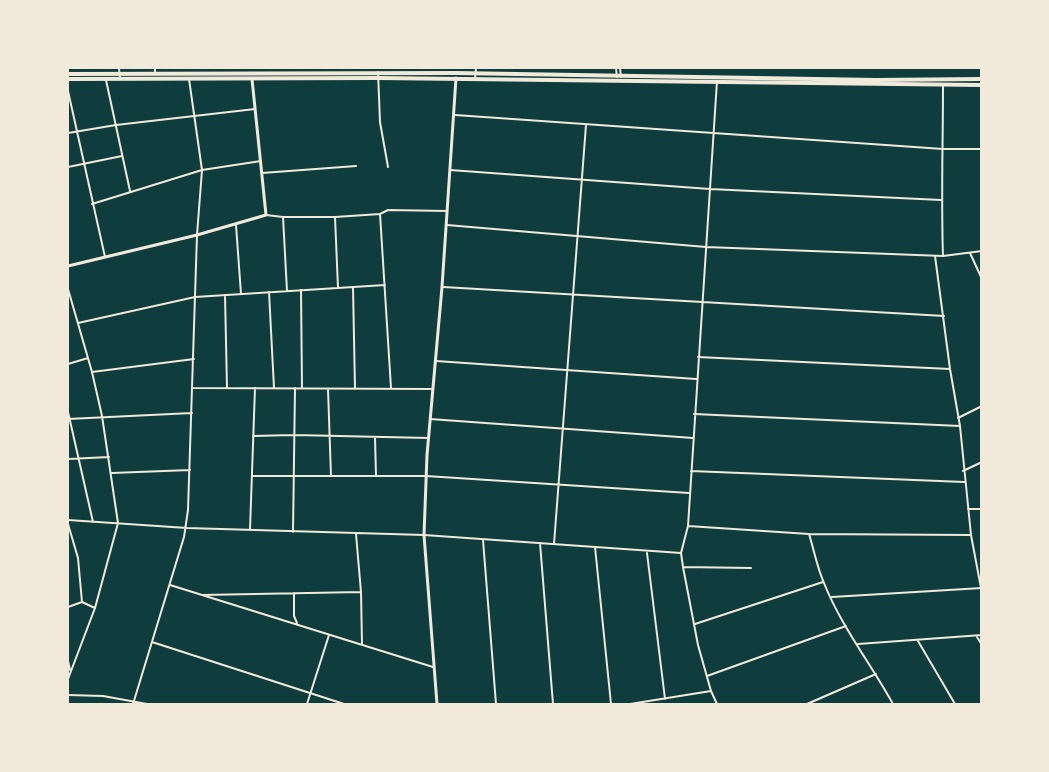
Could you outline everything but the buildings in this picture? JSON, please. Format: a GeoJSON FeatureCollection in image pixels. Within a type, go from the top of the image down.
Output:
{"type":"FeatureCollection","features":[{"type":"Feature","properties":{"kind":"main road"},"geometry":{"type":"LineString","coordinates":[[68,80],[106,80],[120,76],[229,70],[456,78],[476,76]]}},
{"type":"Feature","properties":{"kind":"main road"},"geometry":{"type":"LineString","coordinates":[[68,74],[189,79],[378,75],[935,82],[981,79]]}},
{"type":"Feature","properties":{"kind":"main road"},"geometry":{"type":"LineString","coordinates":[[935,82],[943,85],[981,85]]}},
{"type":"Feature","properties":{"kind":"street"},"geometry":{"type":"LineString","coordinates":[[119,68],[120,76]]}},
{"type":"Feature","properties":{"kind":"street"},"geometry":{"type":"LineString","coordinates":[[155,68],[155,74]]}},
{"type":"Feature","properties":{"kind":"street"},"geometry":{"type":"LineString","coordinates":[[476,68],[476,76]]}},
{"type":"Feature","properties":{"kind":"street"},"geometry":{"type":"LineString","coordinates":[[616,68],[619,78]]}},
{"type":"Feature","properties":{"kind":"street"},"geometry":{"type":"LineString","coordinates":[[619,78],[620,68]]}},
{"type":"Feature","properties":{"kind":"street"},"geometry":{"type":"LineString","coordinates":[[378,75],[380,122],[388,167]]}},
{"type":"Feature","properties":{"kind":"street"},"geometry":{"type":"LineString","coordinates":[[437,705],[424,535],[430,419],[447,225],[456,78]]}},
{"type":"Feature","properties":{"kind":"street"},"geometry":{"type":"LineString","coordinates":[[134,703],[186,528],[190,470],[197,235],[202,170],[189,79]]}},
{"type":"Feature","properties":{"kind":"street"},"geometry":{"type":"LineString","coordinates":[[252,79],[266,215]]}},
{"type":"Feature","properties":{"kind":"street"},"geometry":{"type":"LineString","coordinates":[[106,80],[130,191]]}},
{"type":"Feature","properties":{"kind":"street"},"geometry":{"type":"LineString","coordinates":[[717,80],[688,526],[681,553],[706,676],[717,705]]}},
{"type":"Feature","properties":{"kind":"street"},"geometry":{"type":"LineString","coordinates":[[943,85],[941,200],[943,256]]}},
{"type":"Feature","properties":{"kind":"street"},"geometry":{"type":"LineString","coordinates":[[68,91],[105,257]]}},
{"type":"Feature","properties":{"kind":"street"},"geometry":{"type":"LineString","coordinates":[[68,133],[116,125],[255,110]]}},
{"type":"Feature","properties":{"kind":"street"},"geometry":{"type":"LineString","coordinates":[[454,115],[943,149],[981,149]]}},
{"type":"Feature","properties":{"kind":"street"},"geometry":{"type":"LineString","coordinates":[[554,544],[586,124]]}},
{"type":"Feature","properties":{"kind":"street"},"geometry":{"type":"LineString","coordinates":[[68,167],[122,156]]}},
{"type":"Feature","properties":{"kind":"street"},"geometry":{"type":"LineString","coordinates":[[93,204],[202,170],[261,161]]}},
{"type":"Feature","properties":{"kind":"street"},"geometry":{"type":"LineString","coordinates":[[262,174],[356,166]]}},
{"type":"Feature","properties":{"kind":"street"},"geometry":{"type":"LineString","coordinates":[[450,170],[710,189],[941,200]]}},
{"type":"Feature","properties":{"kind":"street"},"geometry":{"type":"LineString","coordinates":[[68,266],[197,235],[266,215],[335,217],[380,214],[388,210],[447,211]]}},
{"type":"Feature","properties":{"kind":"street"},"geometry":{"type":"LineString","coordinates":[[380,214],[392,389]]}},
{"type":"Feature","properties":{"kind":"street"},"geometry":{"type":"LineString","coordinates":[[283,217],[287,291]]}},
{"type":"Feature","properties":{"kind":"street"},"geometry":{"type":"LineString","coordinates":[[335,217],[338,288]]}},
{"type":"Feature","properties":{"kind":"street"},"geometry":{"type":"LineString","coordinates":[[236,224],[241,294]]}},
{"type":"Feature","properties":{"kind":"street"},"geometry":{"type":"LineString","coordinates":[[447,225],[706,247],[935,256],[981,251]]}},
{"type":"Feature","properties":{"kind":"street"},"geometry":{"type":"LineString","coordinates":[[970,253],[981,279]]}},
{"type":"Feature","properties":{"kind":"street"},"geometry":{"type":"LineString","coordinates":[[831,597],[981,588],[971,535],[960,426],[935,256]]}},
{"type":"Feature","properties":{"kind":"street"},"geometry":{"type":"LineString","coordinates":[[78,323],[195,297],[385,285]]}},
{"type":"Feature","properties":{"kind":"street"},"geometry":{"type":"LineString","coordinates":[[353,287],[355,388]]}},
{"type":"Feature","properties":{"kind":"street"},"geometry":{"type":"LineString","coordinates":[[442,287],[944,316]]}},
{"type":"Feature","properties":{"kind":"street"},"geometry":{"type":"LineString","coordinates":[[68,289],[102,416],[118,523],[94,608],[68,679]]}},
{"type":"Feature","properties":{"kind":"street"},"geometry":{"type":"LineString","coordinates":[[301,290],[302,388]]}},
{"type":"Feature","properties":{"kind":"street"},"geometry":{"type":"LineString","coordinates":[[269,292],[274,388]]}},
{"type":"Feature","properties":{"kind":"street"},"geometry":{"type":"LineString","coordinates":[[225,295],[227,388]]}},
{"type":"Feature","properties":{"kind":"street"},"geometry":{"type":"LineString","coordinates":[[698,357],[950,369]]}},
{"type":"Feature","properties":{"kind":"street"},"geometry":{"type":"LineString","coordinates":[[68,364],[88,358]]}},
{"type":"Feature","properties":{"kind":"street"},"geometry":{"type":"LineString","coordinates":[[92,372],[194,358]]}},
{"type":"Feature","properties":{"kind":"street"},"geometry":{"type":"LineString","coordinates":[[436,361],[696,379]]}},
{"type":"Feature","properties":{"kind":"street"},"geometry":{"type":"LineString","coordinates":[[193,388],[433,389]]}},
{"type":"Feature","properties":{"kind":"street"},"geometry":{"type":"LineString","coordinates":[[250,530],[255,388]]}},
{"type":"Feature","properties":{"kind":"street"},"geometry":{"type":"LineString","coordinates":[[293,532],[295,388]]}},
{"type":"Feature","properties":{"kind":"street"},"geometry":{"type":"LineString","coordinates":[[328,388],[331,476]]}},
{"type":"Feature","properties":{"kind":"street"},"geometry":{"type":"LineString","coordinates":[[958,418],[981,406]]}},
{"type":"Feature","properties":{"kind":"street"},"geometry":{"type":"LineString","coordinates":[[68,412],[93,522]]}},
{"type":"Feature","properties":{"kind":"street"},"geometry":{"type":"LineString","coordinates":[[68,418],[192,412]]}},
{"type":"Feature","properties":{"kind":"street"},"geometry":{"type":"LineString","coordinates":[[694,414],[960,426]]}},
{"type":"Feature","properties":{"kind":"street"},"geometry":{"type":"LineString","coordinates":[[430,419],[693,438]]}},
{"type":"Feature","properties":{"kind":"street"},"geometry":{"type":"LineString","coordinates":[[253,436],[429,438]]}},
{"type":"Feature","properties":{"kind":"street"},"geometry":{"type":"LineString","coordinates":[[375,437],[376,476]]}},
{"type":"Feature","properties":{"kind":"street"},"geometry":{"type":"LineString","coordinates":[[68,459],[109,457]]}},
{"type":"Feature","properties":{"kind":"street"},"geometry":{"type":"LineString","coordinates":[[963,471],[981,462]]}},
{"type":"Feature","properties":{"kind":"street"},"geometry":{"type":"LineString","coordinates":[[111,473],[190,470]]}},
{"type":"Feature","properties":{"kind":"street"},"geometry":{"type":"LineString","coordinates":[[691,471],[964,482]]}},
{"type":"Feature","properties":{"kind":"street"},"geometry":{"type":"LineString","coordinates":[[252,476],[426,477],[690,493]]}},
{"type":"Feature","properties":{"kind":"street"},"geometry":{"type":"LineString","coordinates":[[968,509],[981,509]]}},
{"type":"Feature","properties":{"kind":"street"},"geometry":{"type":"LineString","coordinates":[[82,602],[78,558],[68,522],[424,535],[681,553]]}},
{"type":"Feature","properties":{"kind":"street"},"geometry":{"type":"LineString","coordinates":[[688,526],[809,534],[971,535]]}},
{"type":"Feature","properties":{"kind":"street"},"geometry":{"type":"LineString","coordinates":[[356,534],[361,592],[362,645]]}},
{"type":"Feature","properties":{"kind":"street"},"geometry":{"type":"LineString","coordinates":[[809,534],[823,582],[893,705]]}},
{"type":"Feature","properties":{"kind":"street"},"geometry":{"type":"LineString","coordinates":[[483,539],[496,705]]}},
{"type":"Feature","properties":{"kind":"street"},"geometry":{"type":"LineString","coordinates":[[540,543],[553,705]]}},
{"type":"Feature","properties":{"kind":"street"},"geometry":{"type":"LineString","coordinates":[[595,547],[611,705]]}},
{"type":"Feature","properties":{"kind":"street"},"geometry":{"type":"LineString","coordinates":[[647,552],[665,699]]}},
{"type":"Feature","properties":{"kind":"street"},"geometry":{"type":"LineString","coordinates":[[976,561],[981,561]]}},
{"type":"Feature","properties":{"kind":"street"},"geometry":{"type":"LineString","coordinates":[[683,567],[751,568]]}},
{"type":"Feature","properties":{"kind":"street"},"geometry":{"type":"LineString","coordinates":[[694,625],[823,582]]}},
{"type":"Feature","properties":{"kind":"street"},"geometry":{"type":"LineString","coordinates":[[170,585],[434,667]]}},
{"type":"Feature","properties":{"kind":"street"},"geometry":{"type":"LineString","coordinates":[[200,595],[361,592]]}},
{"type":"Feature","properties":{"kind":"street"},"geometry":{"type":"LineString","coordinates":[[294,593],[294,616],[298,624]]}},
{"type":"Feature","properties":{"kind":"street"},"geometry":{"type":"LineString","coordinates":[[68,607],[82,602],[94,608]]}},
{"type":"Feature","properties":{"kind":"street"},"geometry":{"type":"LineString","coordinates":[[706,676],[846,626]]}},
{"type":"Feature","properties":{"kind":"street"},"geometry":{"type":"LineString","coordinates":[[307,705],[329,635]]}},
{"type":"Feature","properties":{"kind":"street"},"geometry":{"type":"LineString","coordinates":[[858,644],[981,635]]}},
{"type":"Feature","properties":{"kind":"street"},"geometry":{"type":"LineString","coordinates":[[977,637],[981,645]]}},
{"type":"Feature","properties":{"kind":"street"},"geometry":{"type":"LineString","coordinates":[[918,641],[955,705]]}},
{"type":"Feature","properties":{"kind":"street"},"geometry":{"type":"LineString","coordinates":[[152,642],[344,705]]}},
{"type":"Feature","properties":{"kind":"street"},"geometry":{"type":"LineString","coordinates":[[68,661],[70,670]]}},
{"type":"Feature","properties":{"kind":"street"},"geometry":{"type":"LineString","coordinates":[[807,705],[876,674]]}},
{"type":"Feature","properties":{"kind":"street"},"geometry":{"type":"LineString","coordinates":[[630,705],[711,691]]}},
{"type":"Feature","properties":{"kind":"street"},"geometry":{"type":"LineString","coordinates":[[68,695],[103,696],[147,705]]}}]}
